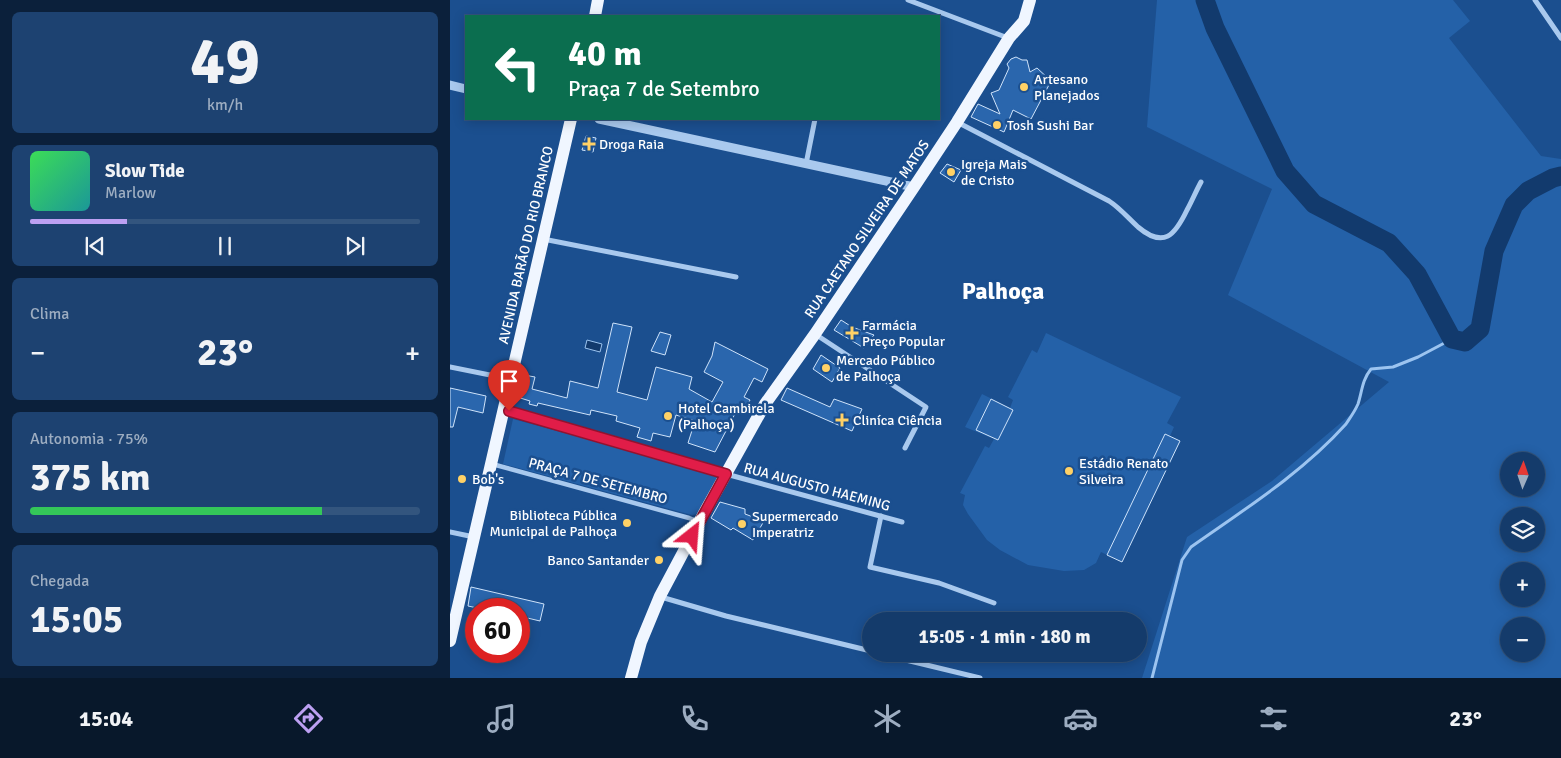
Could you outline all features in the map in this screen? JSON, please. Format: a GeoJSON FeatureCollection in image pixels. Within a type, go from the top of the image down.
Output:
{"type":"FeatureCollection","features":[{"type":"Feature","properties":{"kind":"main road"},"geometry":{"type":"LineString","coordinates":[[594,15],[598,0]]}},
{"type":"Feature","properties":{"kind":"main road","name":"RUA CAETANO SILVEIRA DE MATOS"},"geometry":{"type":"LineString","coordinates":[[631,678],[641,642],[660,596],[765,404],[815,334],[914,187],[1009,38],[1024,21],[1030,0]]}},
{"type":"Feature","properties":{"kind":"main road","name":"AVENIDA BARÃO DO RIO BRANCO"},"geometry":{"type":"LineString","coordinates":[[450,640],[571,120]]}},
{"type":"Feature","properties":{"kind":"street"},"geometry":{"type":"LineString","coordinates":[[908,0],[1009,38]]}},
{"type":"Feature","properties":{"kind":"street"},"geometry":{"type":"LineString","coordinates":[[1534,0],[1561,38]]}},
{"type":"Feature","properties":{"kind":"street"},"geometry":{"type":"LineString","coordinates":[[450,85],[465,89]]}},
{"type":"Feature","properties":{"kind":"street"},"geometry":{"type":"LineString","coordinates":[[604,120],[914,187]]}},
{"type":"Feature","properties":{"kind":"street"},"geometry":{"type":"LineString","coordinates":[[806,164],[815,120]]}},
{"type":"Feature","properties":{"kind":"street"},"geometry":{"type":"LineString","coordinates":[[956,122],[1109,201],[1119,207],[1138,227],[1151,236],[1162,238],[1169,236],[1176,230],[1201,182]]}},
{"type":"Feature","properties":{"kind":"street"},"geometry":{"type":"LineString","coordinates":[[543,239],[736,277]]}},
{"type":"Feature","properties":{"kind":"street"},"geometry":{"type":"LineString","coordinates":[[815,334],[926,407],[905,448]]}},
{"type":"Feature","properties":{"kind":"street"},"geometry":{"type":"LineString","coordinates":[[450,367],[511,379]]}},
{"type":"Feature","properties":{"kind":"street"},"geometry":{"type":"LineString","coordinates":[[503,410],[726,474]]}},
{"type":"Feature","properties":{"kind":"street","name":"PRAÇA 7 DE SETEMBRO"},"geometry":{"type":"LineString","coordinates":[[491,464],[699,522]]}},
{"type":"Feature","properties":{"kind":"street","name":"RUA AUGUSTO HAEMING"},"geometry":{"type":"LineString","coordinates":[[726,474],[902,522]]}},
{"type":"Feature","properties":{"kind":"street"},"geometry":{"type":"LineString","coordinates":[[881,516],[870,567],[939,583],[994,603]]}},
{"type":"Feature","properties":{"kind":"street"},"geometry":{"type":"LineString","coordinates":[[450,532],[474,537]]}},
{"type":"Feature","properties":{"kind":"street"},"geometry":{"type":"LineString","coordinates":[[660,596],[726,616],[862,650]]}},
{"type":"Feature","properties":{"kind":"street"},"geometry":{"type":"LineString","coordinates":[[913,662],[980,678]]}},
{"type":"Feature","properties":{"kind":"shaded area"},"geometry":{"type":"Polygon","coordinates":[[[1157,0],[1453,0],[1470,21],[1449,38],[1541,156],[1561,159],[1561,678],[1142,678],[1187,537],[1272,481],[1389,382],[1228,295],[1272,189],[1147,127],[1157,0]]]}},
{"type":"Feature","properties":{"kind":"shaded area","name":"Estádio Renato Silveira"},"geometry":{"type":"Polygon","coordinates":[[[1046,333],[1181,397],[1167,423],[1174,427],[1170,436],[1180,441],[1122,562],[1101,552],[1096,563],[1084,570],[1064,571],[1028,565],[1000,550],[987,540],[963,505],[965,495],[960,493],[985,446],[989,448],[994,439],[965,427],[982,394],[1010,408],[1013,400],[1008,397],[1032,350],[1037,353],[1046,333]]]}},
{"type":"Feature","properties":{"kind":"shaded area"},"geometry":{"type":"Polygon","coordinates":[[[587,340],[602,344],[600,352],[585,348],[587,340]]]}},
{"type":"Feature","properties":{"kind":"shaded area"},"geometry":{"type":"Polygon","coordinates":[[[513,419],[715,474],[717,479],[699,514],[692,515],[503,464],[513,419]]]}},
{"type":"Feature","properties":{"kind":"building","name":"Artesano Planejados"},"geometry":{"type":"Polygon","coordinates":[[[1016,57],[1027,60],[1030,72],[1037,68],[1050,80],[1050,83],[1031,119],[1013,110],[1004,132],[971,117],[978,104],[1000,114],[991,93],[999,90],[1009,68],[1007,64],[1016,57]]]}},
{"type":"Feature","properties":{"kind":"building","name":"Droga Raia"},"geometry":{"type":"Polygon","coordinates":[[[586,136],[596,138],[593,152],[582,150],[586,136]]]}},
{"type":"Feature","properties":{"kind":"building","name":"Igreja Mais de Cristo"},"geometry":{"type":"Polygon","coordinates":[[[947,164],[961,170],[954,182],[940,173],[947,164]]]}},
{"type":"Feature","properties":{"kind":"building","name":"Farmácia Preço Popular"},"geometry":{"type":"Polygon","coordinates":[[[841,320],[852,327],[874,335],[864,348],[834,330],[841,320]]]}},
{"type":"Feature","properties":{"kind":"building"},"geometry":{"type":"Polygon","coordinates":[[[613,323],[632,327],[617,392],[647,400],[656,367],[692,377],[689,389],[712,402],[723,382],[704,372],[712,356],[715,342],[768,369],[762,382],[754,378],[744,397],[750,400],[744,412],[738,408],[715,452],[688,443],[695,421],[676,415],[670,437],[653,433],[651,441],[637,437],[640,428],[616,421],[617,416],[591,410],[590,415],[538,403],[537,406],[529,404],[530,401],[517,397],[524,375],[535,377],[532,389],[567,398],[570,381],[598,388],[613,323]]]}},
{"type":"Feature","properties":{"kind":"building"},"geometry":{"type":"Polygon","coordinates":[[[660,332],[671,335],[665,355],[651,351],[660,332]]]}},
{"type":"Feature","properties":{"kind":"building","name":"Mercado Público de Palhoça"},"geometry":{"type":"Polygon","coordinates":[[[821,355],[840,368],[832,382],[813,369],[821,355]]]}},
{"type":"Feature","properties":{"kind":"building"},"geometry":{"type":"Polygon","coordinates":[[[450,388],[486,396],[483,413],[458,407],[453,427],[450,427],[450,388]]]}},
{"type":"Feature","properties":{"kind":"building","name":"Cliníca Ciência"},"geometry":{"type":"Polygon","coordinates":[[[787,388],[830,407],[834,399],[862,409],[852,431],[781,400],[787,388]]]}},
{"type":"Feature","properties":{"kind":"building"},"geometry":{"type":"Polygon","coordinates":[[[991,399],[1013,410],[998,440],[976,430],[991,399]]]}},
{"type":"Feature","properties":{"kind":"building"},"geometry":{"type":"Polygon","coordinates":[[[1165,434],[1180,441],[1122,562],[1107,555],[1165,434]]]}},
{"type":"Feature","properties":{"kind":"building","name":"Supermercado Imperatriz"},"geometry":{"type":"Polygon","coordinates":[[[720,502],[745,509],[745,514],[764,521],[753,540],[711,518],[720,502]]]}},
{"type":"Feature","properties":{"kind":"building"},"geometry":{"type":"Polygon","coordinates":[[[471,587],[518,598],[469,598],[471,587]]]}},
{"type":"Feature","properties":{"kind":"building"},"geometry":{"type":"Polygon","coordinates":[[[530,601],[544,604],[540,621],[530,619],[530,601]]]}},
{"type":"Feature","properties":{"kind":"waterway"},"geometry":{"type":"LineString","coordinates":[[1205,0],[1215,28],[1285,171],[1314,204],[1389,243],[1417,274],[1452,339],[1465,342],[1480,329],[1494,251],[1514,205],[1528,191],[1561,176]]}},
{"type":"Feature","properties":{"kind":"waterway"},"geometry":{"type":"LineString","coordinates":[[1152,678],[1182,560],[1191,547],[1272,490],[1329,442],[1346,424],[1354,412],[1364,382],[1371,369],[1393,367],[1418,357],[1452,339]]}},
{"type":"Feature","properties":{"kind":"place","name":"Artesano Planejados"},"geometry":{"type":"Point","coordinates":[1024,87]}},
{"type":"Feature","properties":{"kind":"place","name":"Tosh Sushi Bar"},"geometry":{"type":"Point","coordinates":[997,125]}},
{"type":"Feature","properties":{"kind":"place","name":"Droga Raia"},"geometry":{"type":"Point","coordinates":[589,144]}},
{"type":"Feature","properties":{"kind":"place","name":"Igreja Mais de Cristo"},"geometry":{"type":"Point","coordinates":[951,172]}},
{"type":"Feature","properties":{"kind":"place","name":"Farmácia Preço Popular"},"geometry":{"type":"Point","coordinates":[852,333]}},
{"type":"Feature","properties":{"kind":"place","name":"Mercado Público de Palhoça"},"geometry":{"type":"Point","coordinates":[826,368]}},
{"type":"Feature","properties":{"kind":"place","name":"Hotel Cambirela (Palhoça)"},"geometry":{"type":"Point","coordinates":[668,416]}},
{"type":"Feature","properties":{"kind":"place","name":"Cliníca Ciência"},"geometry":{"type":"Point","coordinates":[842,420]}},
{"type":"Feature","properties":{"kind":"place","name":"Estádio Renato Silveira"},"geometry":{"type":"Point","coordinates":[1069,471]}},
{"type":"Feature","properties":{"kind":"place","name":"Bob's"},"geometry":{"type":"Point","coordinates":[462,479]}},
{"type":"Feature","properties":{"kind":"place","name":"Biblioteca Pública Municipal de Palhoça"},"geometry":{"type":"Point","coordinates":[627,523]}},
{"type":"Feature","properties":{"kind":"place","name":"Supermercado Imperatriz"},"geometry":{"type":"Point","coordinates":[742,524]}},
{"type":"Feature","properties":{"kind":"place","name":"Banco Santander"},"geometry":{"type":"Point","coordinates":[659,560]}},
{"type":"Feature","properties":{"kind":"district","name":"Palhoça"},"geometry":{"type":"Point","coordinates":[1003,291]}},
{"type":"Feature","properties":{"kind":"route"},"geometry":{"type":"LineString","coordinates":[[509,411],[726,474],[692,536]]}}]}
